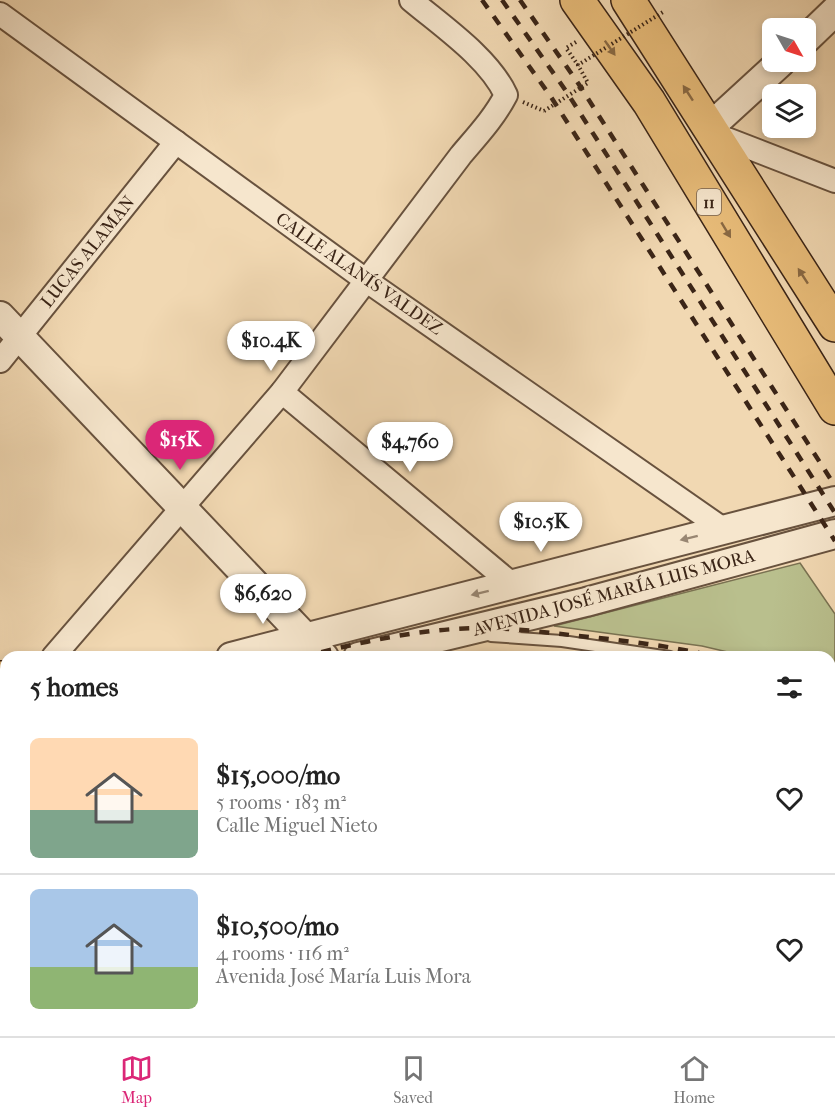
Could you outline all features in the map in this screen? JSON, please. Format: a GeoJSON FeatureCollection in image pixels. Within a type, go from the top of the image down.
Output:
{"type":"FeatureCollection","features":[{"type":"Feature","properties":{"kind":"main road","name":"11"},"geometry":{"type":"LineString","coordinates":[[577,0],[649,102],[835,408]]}},
{"type":"Feature","properties":{"kind":"main road","name":"11"},"geometry":{"type":"LineString","coordinates":[[628,0],[835,325]]}},
{"type":"Feature","properties":{"kind":"street"},"geometry":{"type":"LineString","coordinates":[[57,651],[282,392],[461,155],[488,124],[506,95],[488,68],[411,0]]}},
{"type":"Feature","properties":{"kind":"street","name":"CALLE ALANÍS VALDEZ"},"geometry":{"type":"LineString","coordinates":[[0,14],[367,281],[723,530]]}},
{"type":"Feature","properties":{"kind":"street"},"geometry":{"type":"LineString","coordinates":[[771,72],[712,131],[835,181]]}},
{"type":"Feature","properties":{"kind":"street","name":"LUCAS ALAMAN"},"geometry":{"type":"LineString","coordinates":[[0,361],[176,142]]}},
{"type":"Feature","properties":{"kind":"street"},"geometry":{"type":"LineString","coordinates":[[0,316],[315,647]]}},
{"type":"Feature","properties":{"kind":"street"},"geometry":{"type":"LineString","coordinates":[[282,392],[513,585]]}},
{"type":"Feature","properties":{"kind":"street","name":"AVENIDA JOSÉ MARÍA LUIS MORA"},"geometry":{"type":"LineString","coordinates":[[281,651],[315,647],[513,585],[835,501]]}},
{"type":"Feature","properties":{"kind":"street","name":"AVENIDA JOSÉ MARÍA LUIS MORA"},"geometry":{"type":"LineString","coordinates":[[384,651],[586,602],[835,534]]}},
{"type":"Feature","properties":{"kind":"lane"},"geometry":{"type":"LineString","coordinates":[[458,634],[562,641],[630,651]]}},
{"type":"Feature","properties":{"kind":"path"},"geometry":{"type":"LineString","coordinates":[[578,65],[663,12]]}},
{"type":"Feature","properties":{"kind":"path"},"geometry":{"type":"LineString","coordinates":[[544,111],[588,83],[566,48]]}},
{"type":"Feature","properties":{"kind":"green space"},"geometry":{"type":"Polygon","coordinates":[[[800,563],[835,614],[835,651],[723,651],[702,646],[554,626],[800,563]]]}},
{"type":"Feature","properties":{"kind":"railway"},"geometry":{"type":"LineString","coordinates":[[482,0],[551,97],[835,541]]}},
{"type":"Feature","properties":{"kind":"railway"},"geometry":{"type":"LineString","coordinates":[[502,0],[566,91],[835,513]]}},
{"type":"Feature","properties":{"kind":"railway"},"geometry":{"type":"LineString","coordinates":[[520,0],[578,83],[835,486]]}},
{"type":"Feature","properties":{"kind":"railway"},"geometry":{"type":"LineString","coordinates":[[327,651],[415,633],[483,628],[527,630],[689,651]]}}]}
